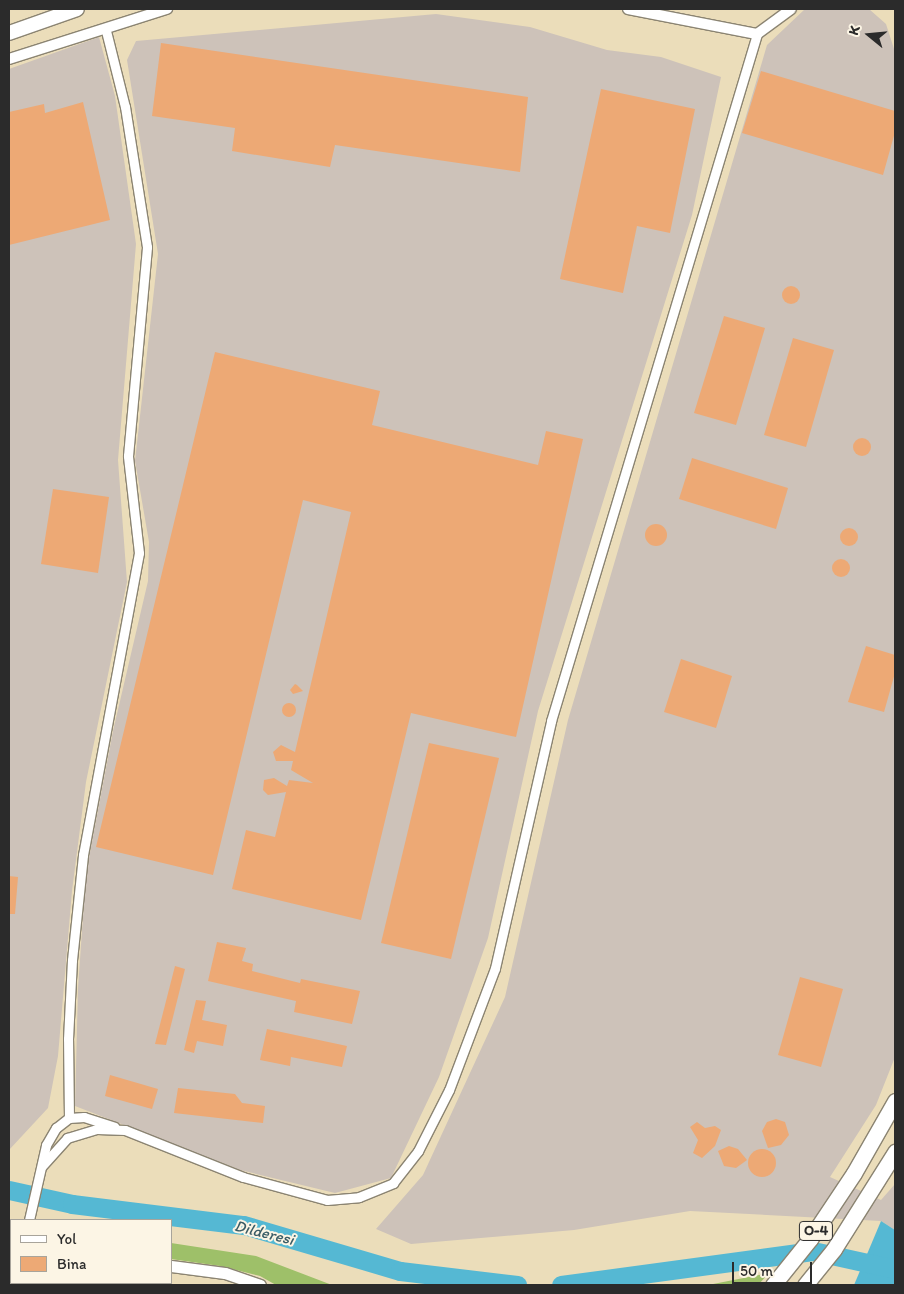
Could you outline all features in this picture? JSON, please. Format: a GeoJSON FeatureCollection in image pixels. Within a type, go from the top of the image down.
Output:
{"type":"FeatureCollection","features":[{"type":"Feature","properties":{"kind":"highway"},"geometry":{"type":"LineString","coordinates":[[9,33],[77,9]]}},
{"type":"Feature","properties":{"kind":"highway","name":"O-4"},"geometry":{"type":"LineString","coordinates":[[773,1285],[810,1239],[854,1173],[895,1102]]}},
{"type":"Feature","properties":{"kind":"highway","name":"O-4"},"geometry":{"type":"LineString","coordinates":[[805,1285],[834,1249],[884,1174],[895,1152]]}},
{"type":"Feature","properties":{"kind":"main road"},"geometry":{"type":"LineString","coordinates":[[172,1266],[225,1273],[260,1285]]}},
{"type":"Feature","properties":{"kind":"street"},"geometry":{"type":"LineString","coordinates":[[9,59],[52,44],[106,31],[167,9]]}},
{"type":"Feature","properties":{"kind":"street"},"geometry":{"type":"LineString","coordinates":[[628,9],[757,34]]}},
{"type":"Feature","properties":{"kind":"street"},"geometry":{"type":"LineString","coordinates":[[772,24],[786,9]]}},
{"type":"Feature","properties":{"kind":"street"},"geometry":{"type":"LineString","coordinates":[[29,1219],[46,1146],[56,1128],[69,1118],[84,1117],[125,1130],[243,1177],[327,1200],[358,1197],[393,1183],[418,1151],[449,1090],[495,968],[551,721],[757,34],[791,9]]}},
{"type":"Feature","properties":{"kind":"street"},"geometry":{"type":"LineString","coordinates":[[69,1118],[68,1039],[72,960],[83,855],[139,553],[128,456],[147,247],[125,108],[106,31]]}},
{"type":"Feature","properties":{"kind":"street"},"geometry":{"type":"LineString","coordinates":[[42,1166],[67,1138],[97,1129],[125,1130]]}},
{"type":"Feature","properties":{"kind":"shaded area"},"geometry":{"type":"Polygon","coordinates":[[[805,9],[869,9],[886,24],[895,52],[895,1057],[876,1105],[830,1177],[881,1200],[895,1184],[895,1230],[881,1221],[690,1211],[574,1230],[411,1244],[376,1229],[423,1175],[505,997],[568,720],[767,45],[805,9]]]}},
{"type":"Feature","properties":{"kind":"shaded area"},"geometry":{"type":"Polygon","coordinates":[[[436,14],[530,27],[607,50],[661,57],[721,77],[692,215],[538,711],[488,938],[439,1077],[391,1178],[335,1193],[240,1170],[75,1106],[78,988],[86,873],[113,731],[148,581],[149,542],[135,461],[158,254],[127,60],[136,41],[436,14]]]}},
{"type":"Feature","properties":{"kind":"shaded area"},"geometry":{"type":"Polygon","coordinates":[[[99,37],[115,96],[136,244],[118,460],[127,582],[86,782],[72,891],[58,1056],[48,1108],[9,1150],[9,69],[99,37]]]}},
{"type":"Feature","properties":{"kind":"green space"},"geometry":{"type":"Polygon","coordinates":[[[172,1243],[256,1256],[332,1285],[276,1285],[260,1276],[220,1266],[172,1259],[172,1243]]]}},
{"type":"Feature","properties":{"kind":"green space"},"geometry":{"type":"Polygon","coordinates":[[[769,1273],[758,1285],[708,1285],[769,1273]]]}},
{"type":"Feature","properties":{"kind":"water"},"geometry":{"type":"Polygon","coordinates":[[[881,1221],[895,1230],[895,1285],[854,1285],[881,1221]]]}},
{"type":"Feature","properties":{"kind":"building"},"geometry":{"type":"Polygon","coordinates":[[[161,43],[528,97],[520,172],[335,145],[330,167],[232,151],[235,128],[152,116],[161,43]]]}},
{"type":"Feature","properties":{"kind":"building"},"geometry":{"type":"Polygon","coordinates":[[[761,71],[895,111],[895,132],[883,175],[742,133],[761,71]]]}},
{"type":"Feature","properties":{"kind":"building"},"geometry":{"type":"Polygon","coordinates":[[[601,89],[695,109],[670,233],[637,226],[623,293],[560,279],[601,89]]]}},
{"type":"Feature","properties":{"kind":"building"},"geometry":{"type":"Polygon","coordinates":[[[83,102],[110,220],[9,245],[9,112],[44,104],[45,113],[83,102]]]}},
{"type":"Feature","properties":{"kind":"building"},"geometry":{"type":"Polygon","coordinates":[[[791,286],[797,289],[800,295],[797,301],[791,304],[785,301],[782,295],[785,289],[791,286]]]}},
{"type":"Feature","properties":{"kind":"building"},"geometry":{"type":"Polygon","coordinates":[[[724,316],[765,328],[736,425],[694,413],[724,316]]]}},
{"type":"Feature","properties":{"kind":"building"},"geometry":{"type":"Polygon","coordinates":[[[793,338],[834,350],[806,447],[764,435],[793,338]]]}},
{"type":"Feature","properties":{"kind":"building"},"geometry":{"type":"Polygon","coordinates":[[[215,352],[380,391],[372,425],[538,465],[546,431],[583,439],[516,737],[411,713],[361,920],[232,889],[246,830],[275,837],[286,792],[268,795],[263,790],[264,780],[274,778],[287,786],[289,780],[313,783],[291,770],[293,761],[276,761],[273,752],[281,745],[295,752],[351,512],[303,500],[213,875],[96,847],[215,352]]]}},
{"type":"Feature","properties":{"kind":"building"},"geometry":{"type":"Polygon","coordinates":[[[862,438],[868,441],[871,447],[868,453],[862,456],[856,453],[853,447],[856,441],[862,438]]]}},
{"type":"Feature","properties":{"kind":"building"},"geometry":{"type":"Polygon","coordinates":[[[692,458],[788,488],[776,529],[679,499],[692,458]]]}},
{"type":"Feature","properties":{"kind":"building"},"geometry":{"type":"Polygon","coordinates":[[[53,489],[109,497],[98,573],[41,564],[53,489]]]}},
{"type":"Feature","properties":{"kind":"building"},"geometry":{"type":"Polygon","coordinates":[[[656,524],[664,527],[667,535],[664,543],[656,546],[648,543],[645,535],[648,527],[656,524]]]}},
{"type":"Feature","properties":{"kind":"building"},"geometry":{"type":"Polygon","coordinates":[[[849,528],[855,531],[858,537],[855,543],[849,546],[843,543],[840,537],[843,531],[849,528]]]}},
{"type":"Feature","properties":{"kind":"building"},"geometry":{"type":"Polygon","coordinates":[[[841,559],[847,562],[850,568],[847,574],[841,577],[835,574],[832,568],[835,562],[841,559]]]}},
{"type":"Feature","properties":{"kind":"building"},"geometry":{"type":"Polygon","coordinates":[[[866,646],[895,655],[895,673],[884,712],[848,702],[866,646]]]}},
{"type":"Feature","properties":{"kind":"building"},"geometry":{"type":"Polygon","coordinates":[[[681,659],[732,676],[716,728],[664,712],[681,659]]]}},
{"type":"Feature","properties":{"kind":"building"},"geometry":{"type":"Polygon","coordinates":[[[295,684],[303,691],[293,694],[290,690],[295,684]]]}},
{"type":"Feature","properties":{"kind":"building"},"geometry":{"type":"Polygon","coordinates":[[[289,703],[294,705],[296,710],[294,715],[289,717],[284,715],[282,710],[284,705],[289,703]]]}},
{"type":"Feature","properties":{"kind":"building"},"geometry":{"type":"Polygon","coordinates":[[[429,743],[499,758],[451,959],[381,943],[429,743]]]}},
{"type":"Feature","properties":{"kind":"building"},"geometry":{"type":"Polygon","coordinates":[[[9,876],[18,877],[15,914],[9,914],[9,876]]]}},
{"type":"Feature","properties":{"kind":"building"},"geometry":{"type":"Polygon","coordinates":[[[217,942],[246,948],[242,961],[253,964],[252,971],[300,983],[301,979],[360,991],[352,1024],[294,1012],[296,1001],[208,981],[217,942]]]}},
{"type":"Feature","properties":{"kind":"building"},"geometry":{"type":"Polygon","coordinates":[[[175,966],[185,969],[166,1045],[155,1044],[175,966]]]}},
{"type":"Feature","properties":{"kind":"building"},"geometry":{"type":"Polygon","coordinates":[[[800,977],[843,989],[821,1067],[778,1055],[800,977]]]}},
{"type":"Feature","properties":{"kind":"building"},"geometry":{"type":"Polygon","coordinates":[[[196,1000],[206,1001],[202,1020],[227,1025],[223,1046],[197,1041],[194,1053],[184,1050],[196,1000]]]}},
{"type":"Feature","properties":{"kind":"building"},"geometry":{"type":"Polygon","coordinates":[[[267,1029],[347,1046],[342,1067],[291,1057],[290,1066],[260,1060],[267,1029]]]}},
{"type":"Feature","properties":{"kind":"building"},"geometry":{"type":"Polygon","coordinates":[[[110,1075],[158,1089],[152,1109],[105,1096],[110,1075]]]}},
{"type":"Feature","properties":{"kind":"building"},"geometry":{"type":"Polygon","coordinates":[[[178,1088],[235,1094],[242,1103],[265,1106],[263,1123],[174,1113],[178,1088]]]}},
{"type":"Feature","properties":{"kind":"building"},"geometry":{"type":"Polygon","coordinates":[[[776,1119],[785,1122],[789,1135],[781,1145],[768,1148],[762,1131],[767,1122],[776,1119]]]}},
{"type":"Feature","properties":{"kind":"building"},"geometry":{"type":"Polygon","coordinates":[[[697,1122],[705,1128],[715,1126],[721,1130],[715,1146],[702,1158],[693,1153],[698,1140],[690,1127],[697,1122]]]}},
{"type":"Feature","properties":{"kind":"building"},"geometry":{"type":"Polygon","coordinates":[[[729,1146],[738,1149],[747,1160],[736,1168],[724,1166],[718,1151],[729,1146]]]}},
{"type":"Feature","properties":{"kind":"building"},"geometry":{"type":"Polygon","coordinates":[[[762,1149],[772,1153],[776,1163],[772,1173],[762,1177],[752,1173],[748,1163],[752,1153],[762,1149]]]}},
{"type":"Feature","properties":{"kind":"waterway","name":"Dilderesi"},"geometry":{"type":"LineString","coordinates":[[9,1190],[72,1204],[244,1225],[400,1271],[517,1285]]}},
{"type":"Feature","properties":{"kind":"waterway","name":"Dilderesi"},"geometry":{"type":"LineString","coordinates":[[561,1285],[813,1251],[895,1269]]}}]}
